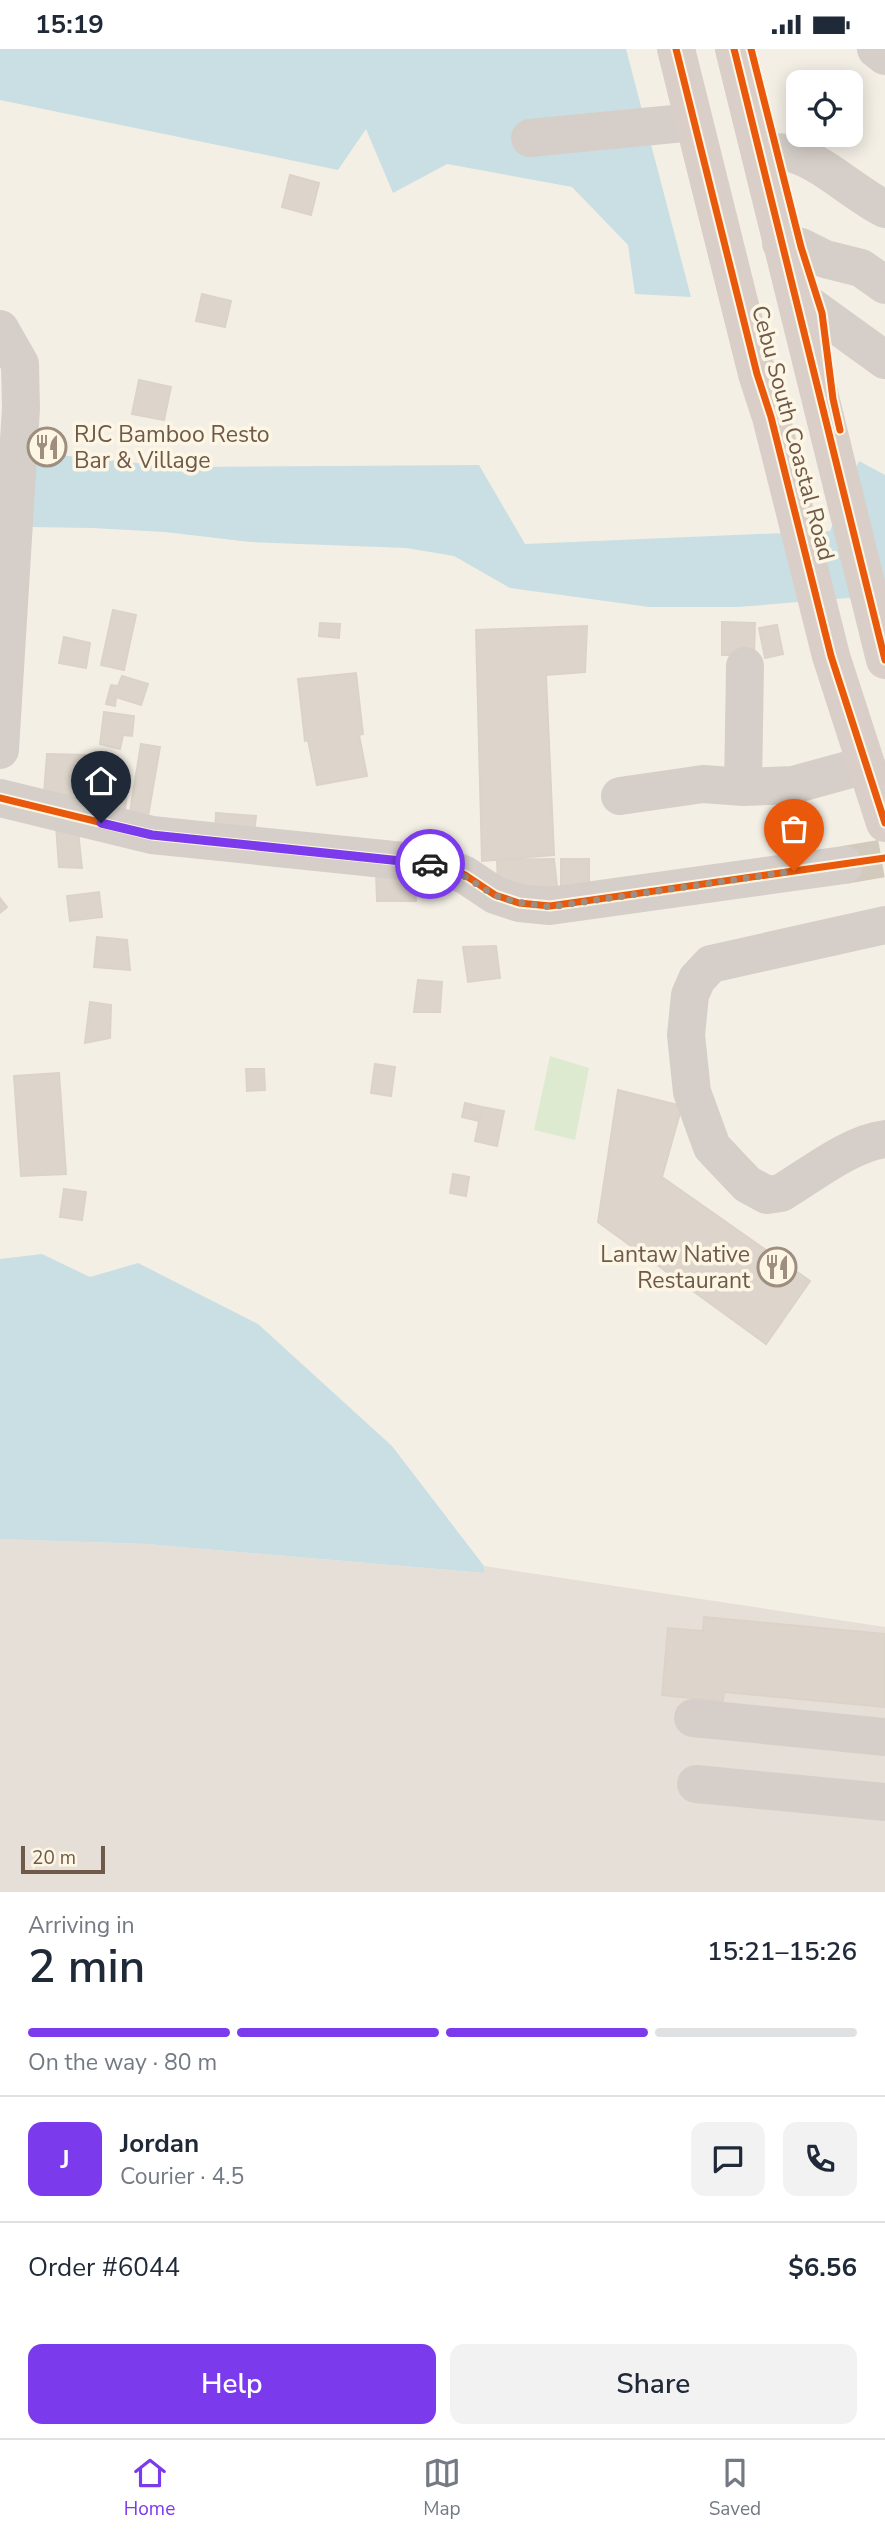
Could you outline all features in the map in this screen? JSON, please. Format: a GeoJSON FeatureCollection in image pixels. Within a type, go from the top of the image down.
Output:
{"type":"FeatureCollection","features":[{"type":"Feature","properties":{"kind":"highway","name":"Cebu South Coastal Road"},"geometry":{"type":"LineString","coordinates":[[676,49],[831,656],[885,823]]}},
{"type":"Feature","properties":{"kind":"highway","name":"Cebu South Coastal Road"},"geometry":{"type":"LineString","coordinates":[[734,49],[882,649]]}},
{"type":"Feature","properties":{"kind":"street"},"geometry":{"type":"LineString","coordinates":[[876,49],[885,56]]}},
{"type":"Feature","properties":{"kind":"street"},"geometry":{"type":"LineString","coordinates":[[530,138],[694,122]]}},
{"type":"Feature","properties":{"kind":"street"},"geometry":{"type":"LineString","coordinates":[[760,153],[793,154],[813,163],[867,200],[885,209]]}},
{"type":"Feature","properties":{"kind":"street"},"geometry":{"type":"LineString","coordinates":[[780,243],[801,247],[825,259],[861,268],[885,285]]}},
{"type":"Feature","properties":{"kind":"street"},"geometry":{"type":"LineString","coordinates":[[795,295],[885,360]]}},
{"type":"Feature","properties":{"kind":"street"},"geometry":{"type":"LineString","coordinates":[[0,330],[20,364],[21,408],[0,750]]}},
{"type":"Feature","properties":{"kind":"street"},"geometry":{"type":"LineString","coordinates":[[743,787],[745,666]]}},
{"type":"Feature","properties":{"kind":"street"},"geometry":{"type":"LineString","coordinates":[[620,796],[703,784],[743,787],[793,785],[866,765]]}},
{"type":"Feature","properties":{"kind":"street"},"geometry":{"type":"LineString","coordinates":[[0,798],[152,835],[442,865],[465,875],[495,895],[519,903],[550,907],[832,866]]}},
{"type":"Feature","properties":{"kind":"street"},"geometry":{"type":"LineString","coordinates":[[885,925],[711,964],[696,979],[690,995],[686,1035],[692,1092],[712,1147],[747,1184],[767,1195],[781,1193],[863,1145],[885,1139]]}},
{"type":"Feature","properties":{"kind":"street"},"geometry":{"type":"LineString","coordinates":[[693,1718],[885,1737]]}},
{"type":"Feature","properties":{"kind":"street"},"geometry":{"type":"LineString","coordinates":[[696,1784],[885,1802]]}},
{"type":"Feature","properties":{"kind":"shaded area"},"geometry":{"type":"Polygon","coordinates":[[[0,49],[626,49],[691,297],[635,294],[628,245],[572,187],[447,164],[393,193],[366,129],[338,170],[0,100],[0,49]]]}},
{"type":"Feature","properties":{"kind":"shaded area"},"geometry":{"type":"Polygon","coordinates":[[[0,449],[176,467],[479,465],[525,544],[830,531],[859,461],[885,475],[885,595],[738,607],[649,607],[510,588],[454,556],[406,548],[250,542],[165,532],[29,527],[0,449]]]}},
{"type":"Feature","properties":{"kind":"shaded area"},"geometry":{"type":"Polygon","coordinates":[[[42,1254],[90,1277],[138,1263],[258,1324],[392,1446],[484,1566],[484,1573],[146,1544],[0,1539],[0,1259],[42,1254]]]}},
{"type":"Feature","properties":{"kind":"shaded area"},"geometry":{"type":"Polygon","coordinates":[[[0,1539],[146,1544],[483,1573],[484,1566],[885,1627],[885,1892],[0,1892],[0,1539]]]}},
{"type":"Feature","properties":{"kind":"green space"},"geometry":{"type":"Polygon","coordinates":[[[550,1056],[589,1068],[575,1140],[534,1130],[550,1056]]]}},
{"type":"Feature","properties":{"kind":"building"},"geometry":{"type":"Polygon","coordinates":[[[290,175],[319,183],[311,215],[282,207],[290,175]]]}},
{"type":"Feature","properties":{"kind":"building"},"geometry":{"type":"Polygon","coordinates":[[[202,294],[231,301],[225,327],[196,321],[202,294]]]}},
{"type":"Feature","properties":{"kind":"building"},"geometry":{"type":"Polygon","coordinates":[[[139,380],[171,387],[164,420],[132,414],[139,380]]]}},
{"type":"Feature","properties":{"kind":"building"},"geometry":{"type":"Polygon","coordinates":[[[113,610],[136,615],[124,670],[101,665],[113,610]]]}},
{"type":"Feature","properties":{"kind":"building"},"geometry":{"type":"Polygon","coordinates":[[[722,622],[755,623],[754,655],[722,655],[722,622]]]}},
{"type":"Feature","properties":{"kind":"building"},"geometry":{"type":"Polygon","coordinates":[[[320,623],[340,624],[339,638],[319,636],[320,623]]]}},
{"type":"Feature","properties":{"kind":"building"},"geometry":{"type":"Polygon","coordinates":[[[777,625],[783,654],[765,658],[759,628],[777,625]]]}},
{"type":"Feature","properties":{"kind":"building"},"geometry":{"type":"Polygon","coordinates":[[[587,626],[585,672],[546,675],[554,855],[482,861],[476,630],[587,626]]]}},
{"type":"Feature","properties":{"kind":"building"},"geometry":{"type":"Polygon","coordinates":[[[64,637],[90,643],[86,668],[59,663],[64,637]]]}},
{"type":"Feature","properties":{"kind":"building"},"geometry":{"type":"Polygon","coordinates":[[[356,673],[363,734],[359,735],[367,776],[317,785],[308,740],[305,741],[298,679],[356,673]]]}},
{"type":"Feature","properties":{"kind":"building"},"geometry":{"type":"Polygon","coordinates":[[[122,676],[148,684],[141,705],[116,697],[115,706],[106,704],[111,685],[118,686],[122,676]]]}},
{"type":"Feature","properties":{"kind":"building"},"geometry":{"type":"Polygon","coordinates":[[[104,712],[134,716],[132,736],[123,735],[120,749],[100,744],[104,712]]]}},
{"type":"Feature","properties":{"kind":"building"},"geometry":{"type":"Polygon","coordinates":[[[141,744],[160,747],[147,822],[129,818],[141,744]]]}},
{"type":"Feature","properties":{"kind":"building"},"geometry":{"type":"Polygon","coordinates":[[[47,754],[87,755],[83,795],[44,794],[47,754]]]}},
{"type":"Feature","properties":{"kind":"building"},"geometry":{"type":"Polygon","coordinates":[[[92,772],[129,777],[124,818],[87,813],[92,772]]]}},
{"type":"Feature","properties":{"kind":"building"},"geometry":{"type":"Polygon","coordinates":[[[216,813],[256,816],[254,833],[215,831],[216,813]]]}},
{"type":"Feature","properties":{"kind":"building"},"geometry":{"type":"Polygon","coordinates":[[[56,826],[78,831],[82,868],[59,867],[56,826]]]}},
{"type":"Feature","properties":{"kind":"building"},"geometry":{"type":"Polygon","coordinates":[[[554,859],[557,886],[498,887],[497,860],[554,859]]]}},
{"type":"Feature","properties":{"kind":"building"},"geometry":{"type":"Polygon","coordinates":[[[561,859],[589,859],[589,889],[561,889],[561,859]]]}},
{"type":"Feature","properties":{"kind":"building"},"geometry":{"type":"Polygon","coordinates":[[[414,870],[416,901],[377,901],[376,872],[414,870]]]}},
{"type":"Feature","properties":{"kind":"building"},"geometry":{"type":"Polygon","coordinates":[[[99,892],[102,917],[70,921],[67,896],[99,892]]]}},
{"type":"Feature","properties":{"kind":"building"},"geometry":{"type":"Polygon","coordinates":[[[0,898],[7,907],[0,913],[0,898]]]}},
{"type":"Feature","properties":{"kind":"building"},"geometry":{"type":"Polygon","coordinates":[[[97,937],[127,940],[130,970],[94,967],[97,937]]]}},
{"type":"Feature","properties":{"kind":"building"},"geometry":{"type":"Polygon","coordinates":[[[496,946],[500,978],[468,982],[463,947],[496,946]]]}},
{"type":"Feature","properties":{"kind":"building"},"geometry":{"type":"Polygon","coordinates":[[[418,980],[442,982],[440,1012],[414,1012],[418,980]]]}},
{"type":"Feature","properties":{"kind":"building"},"geometry":{"type":"Polygon","coordinates":[[[90,1002],[111,1005],[110,1038],[85,1043],[90,1002]]]}},
{"type":"Feature","properties":{"kind":"building"},"geometry":{"type":"Polygon","coordinates":[[[375,1064],[395,1067],[391,1096],[371,1093],[375,1064]]]}},
{"type":"Feature","properties":{"kind":"building"},"geometry":{"type":"Polygon","coordinates":[[[246,1069],[264,1069],[265,1090],[247,1091],[246,1069]]]}},
{"type":"Feature","properties":{"kind":"building"},"geometry":{"type":"Polygon","coordinates":[[[59,1073],[66,1174],[21,1176],[14,1076],[59,1073]]]}},
{"type":"Feature","properties":{"kind":"building"},"geometry":{"type":"Polygon","coordinates":[[[618,1090],[682,1106],[662,1177],[810,1281],[766,1344],[598,1222],[618,1090]]]}},
{"type":"Feature","properties":{"kind":"building"},"geometry":{"type":"Polygon","coordinates":[[[465,1103],[482,1107],[479,1121],[462,1117],[465,1103]]]}},
{"type":"Feature","properties":{"kind":"building"},"geometry":{"type":"Polygon","coordinates":[[[482,1107],[504,1111],[497,1146],[475,1141],[482,1107]]]}},
{"type":"Feature","properties":{"kind":"building"},"geometry":{"type":"Polygon","coordinates":[[[453,1174],[469,1177],[466,1196],[450,1193],[453,1174]]]}},
{"type":"Feature","properties":{"kind":"building"},"geometry":{"type":"Polygon","coordinates":[[[64,1189],[86,1192],[82,1220],[60,1217],[64,1189]]]}},
{"type":"Feature","properties":{"kind":"building"},"geometry":{"type":"Polygon","coordinates":[[[704,1617],[885,1634],[885,1707],[724,1692],[723,1701],[662,1695],[668,1628],[703,1631],[704,1617]]]}},
{"type":"Feature","properties":{"kind":"tunnel"},"geometry":{"type":"LineString","coordinates":[[844,865],[885,858]]}},
{"type":"Feature","properties":{"kind":"cycle path"},"geometry":{"type":"LineString","coordinates":[[676,49],[831,656],[885,823]]}},
{"type":"Feature","properties":{"kind":"cycle path"},"geometry":{"type":"LineString","coordinates":[[734,49],[885,660]]}},
{"type":"Feature","properties":{"kind":"cycle path"},"geometry":{"type":"LineString","coordinates":[[751,49],[801,247],[822,313],[833,399],[840,430]]}},
{"type":"Feature","properties":{"kind":"cycle path"},"geometry":{"type":"LineString","coordinates":[[0,798],[152,835],[442,865],[465,875],[495,895],[519,903],[550,906],[885,858]]}},
{"type":"Feature","properties":{"kind":"way so far"},"geometry":{"type":"LineString","coordinates":[[430,864],[442,865],[465,875],[495,895],[519,903],[550,907],[794,871]]}},
{"type":"Feature","properties":{"kind":"place","name":"RJC Bamboo Resto Bar & Village"},"geometry":{"type":"Point","coordinates":[47,447]}},
{"type":"Feature","properties":{"kind":"place","name":"Lantaw Native Restaurant"},"geometry":{"type":"Point","coordinates":[777,1267]}},
{"type":"Feature","properties":{"kind":"route"},"geometry":{"type":"LineString","coordinates":[[101,823],[152,835],[430,864]]}}]}
